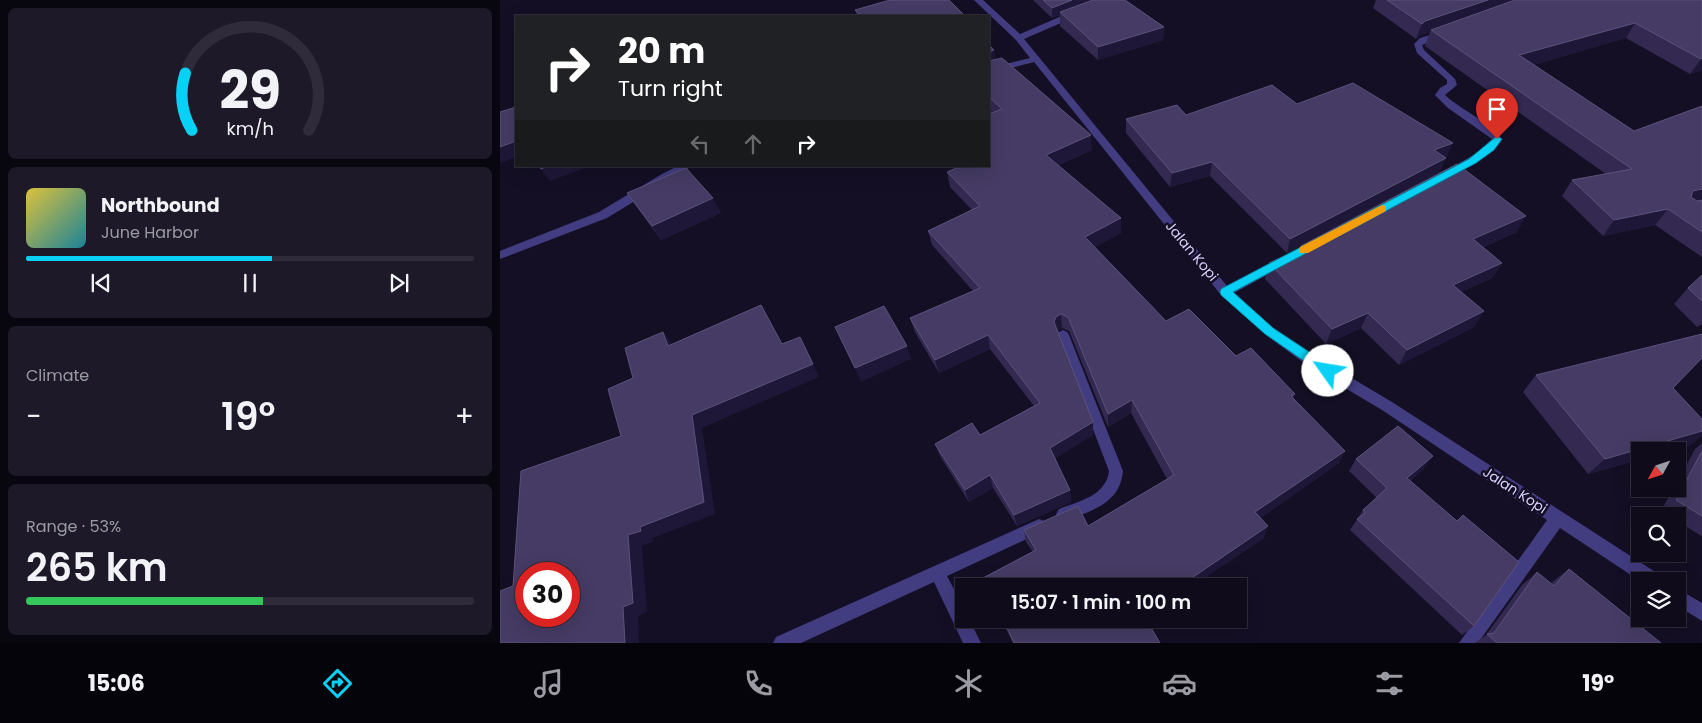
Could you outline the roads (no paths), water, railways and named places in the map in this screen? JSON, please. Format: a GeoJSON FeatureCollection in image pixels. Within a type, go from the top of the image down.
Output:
{"type":"FeatureCollection","features":[{"type":"Feature","properties":{"kind":"street","name":"Jalan Kopi"},"geometry":{"type":"LineString","coordinates":[[978,0],[1019,38],[1036,58],[1225,292],[1269,331],[1305,357],[1387,406],[1640,572]]}},
{"type":"Feature","properties":{"kind":"street"},"geometry":{"type":"LineString","coordinates":[[1019,38],[1083,11]]}},
{"type":"Feature","properties":{"kind":"street"},"geometry":{"type":"LineString","coordinates":[[1439,179],[1473,161],[1490,148],[1497,139],[1493,134],[1451,106],[1440,95],[1443,90],[1452,85],[1451,79],[1420,50],[1418,44],[1423,40],[1450,31]]}},
{"type":"Feature","properties":{"kind":"street"},"geometry":{"type":"LineString","coordinates":[[990,71],[1036,58]]}},
{"type":"Feature","properties":{"kind":"street"},"geometry":{"type":"LineString","coordinates":[[500,254],[534,243],[603,215],[666,176],[685,167]]}},
{"type":"Feature","properties":{"kind":"street"},"geometry":{"type":"LineString","coordinates":[[1225,292],[1294,256]]}},
{"type":"Feature","properties":{"kind":"street"},"geometry":{"type":"LineString","coordinates":[[782,643],[1105,496],[1112,491],[1117,481],[1116,471],[1063,335]]}},
{"type":"Feature","properties":{"kind":"street"},"geometry":{"type":"LineString","coordinates":[[1468,643],[1558,518]]}},
{"type":"Feature","properties":{"kind":"street"},"geometry":{"type":"LineString","coordinates":[[937,572],[972,643]]}},
{"type":"Feature","properties":{"kind":"street"},"geometry":{"type":"LineString","coordinates":[[1686,602],[1702,613]]}}]}
